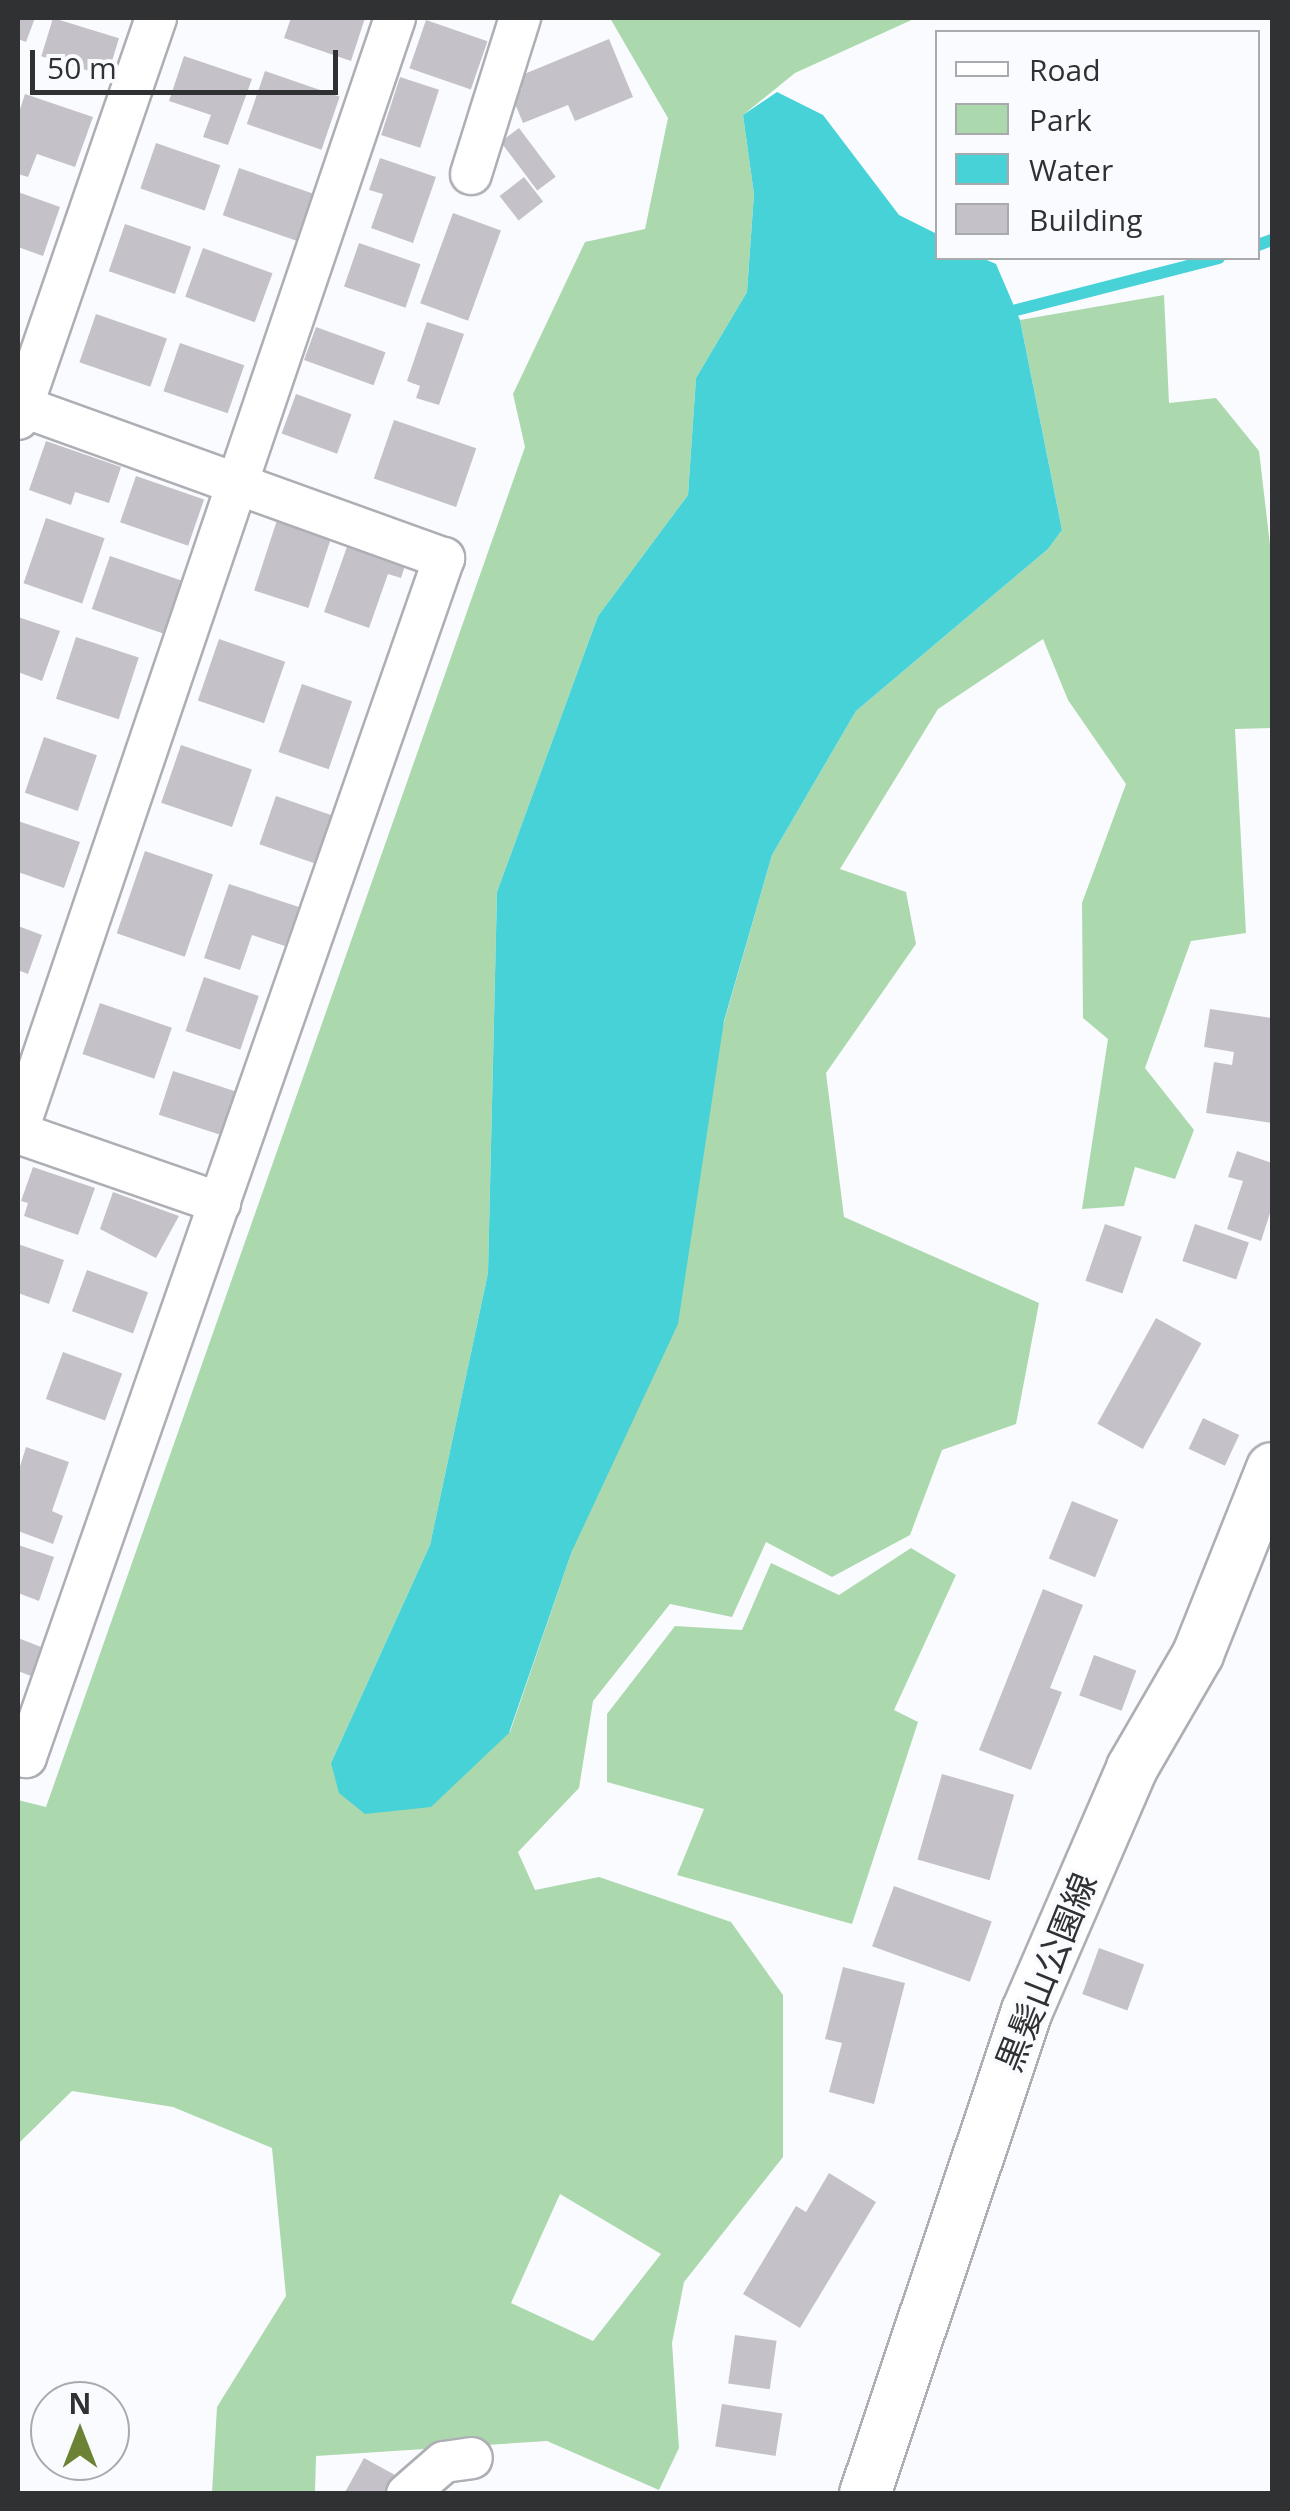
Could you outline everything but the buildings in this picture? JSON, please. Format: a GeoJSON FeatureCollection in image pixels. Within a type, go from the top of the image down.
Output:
{"type":"FeatureCollection","features":[{"type":"Feature","properties":{"kind":"main road","name":"黒髪山公園線"},"geometry":{"type":"LineString","coordinates":[[865,2494],[1027,2011],[1132,1768],[1198,1654],[1272,1468]]}},
{"type":"Feature","properties":{"kind":"street"},"geometry":{"type":"LineString","coordinates":[[18,1754],[26,1757],[444,558],[238,482],[19,410],[156,18]]}},
{"type":"Feature","properties":{"kind":"street"},"geometry":{"type":"LineString","coordinates":[[220,1203],[18,1132],[394,18]]}},
{"type":"Feature","properties":{"kind":"street"},"geometry":{"type":"LineString","coordinates":[[470,174],[520,18]]}},
{"type":"Feature","properties":{"kind":"street"},"geometry":{"type":"LineString","coordinates":[[407,2494],[444,2462],[472,2458]]}},
{"type":"Feature","properties":{"kind":"green space"},"geometry":{"type":"Polygon","coordinates":[[[610,18],[916,18],[795,73],[743,115],[754,194],[747,292],[696,378],[688,495],[598,616],[497,892],[488,1273],[430,1545],[331,1763],[510,1732],[572,1551],[772,855],[856,711],[1048,549],[1062,530],[1020,320],[1164,295],[1169,403],[1216,398],[1259,451],[1272,562],[1272,728],[1235,729],[1246,933],[1191,941],[1145,1068],[1194,1130],[1175,1179],[1135,1167],[1124,1206],[1082,1209],[1108,1039],[1083,1018],[1082,903],[1126,784],[1068,700],[1043,639],[938,709],[840,869],[906,892],[916,944],[826,1073],[844,1217],[1039,1303],[1016,1424],[942,1450],[910,1535],[832,1577],[766,1542],[732,1617],[670,1604],[593,1701],[579,1788],[518,1852],[535,1890],[599,1877],[731,1922],[783,1995],[783,2157],[684,2282],[672,2343],[679,2448],[659,2490],[547,2441],[316,2456],[315,2493],[212,2493],[217,2407],[286,2296],[272,2148],[173,2107],[72,2091],[18,2144],[18,1800],[46,1807],[525,447],[513,394],[585,242],[645,229],[668,118],[610,18]],[[560,2194],[511,2303],[593,2341],[661,2254],[560,2194]]]}},
{"type":"Feature","properties":{"kind":"green space"},"geometry":{"type":"Polygon","coordinates":[[[911,1548],[956,1575],[894,1710],[918,1722],[852,1924],[677,1875],[704,1809],[607,1782],[607,1714],[675,1626],[742,1630],[771,1563],[839,1595],[911,1548]]]}},
{"type":"Feature","properties":{"kind":"water"},"geometry":{"type":"Polygon","coordinates":[[[777,92],[823,115],[899,215],[935,233],[935,260],[987,260],[996,264],[1020,320],[1062,530],[1048,549],[856,711],[772,855],[724,1021],[678,1324],[572,1551],[509,1733],[431,1807],[365,1814],[339,1793],[331,1763],[430,1545],[488,1273],[497,892],[598,616],[688,495],[696,378],[747,292],[754,194],[743,115],[777,92]]]}},
{"type":"Feature","properties":{"kind":"waterway"},"geometry":{"type":"LineString","coordinates":[[1260,244],[1272,240]]}},
{"type":"Feature","properties":{"kind":"waterway"},"geometry":{"type":"LineString","coordinates":[[1001,314],[1211,260]]}}]}
